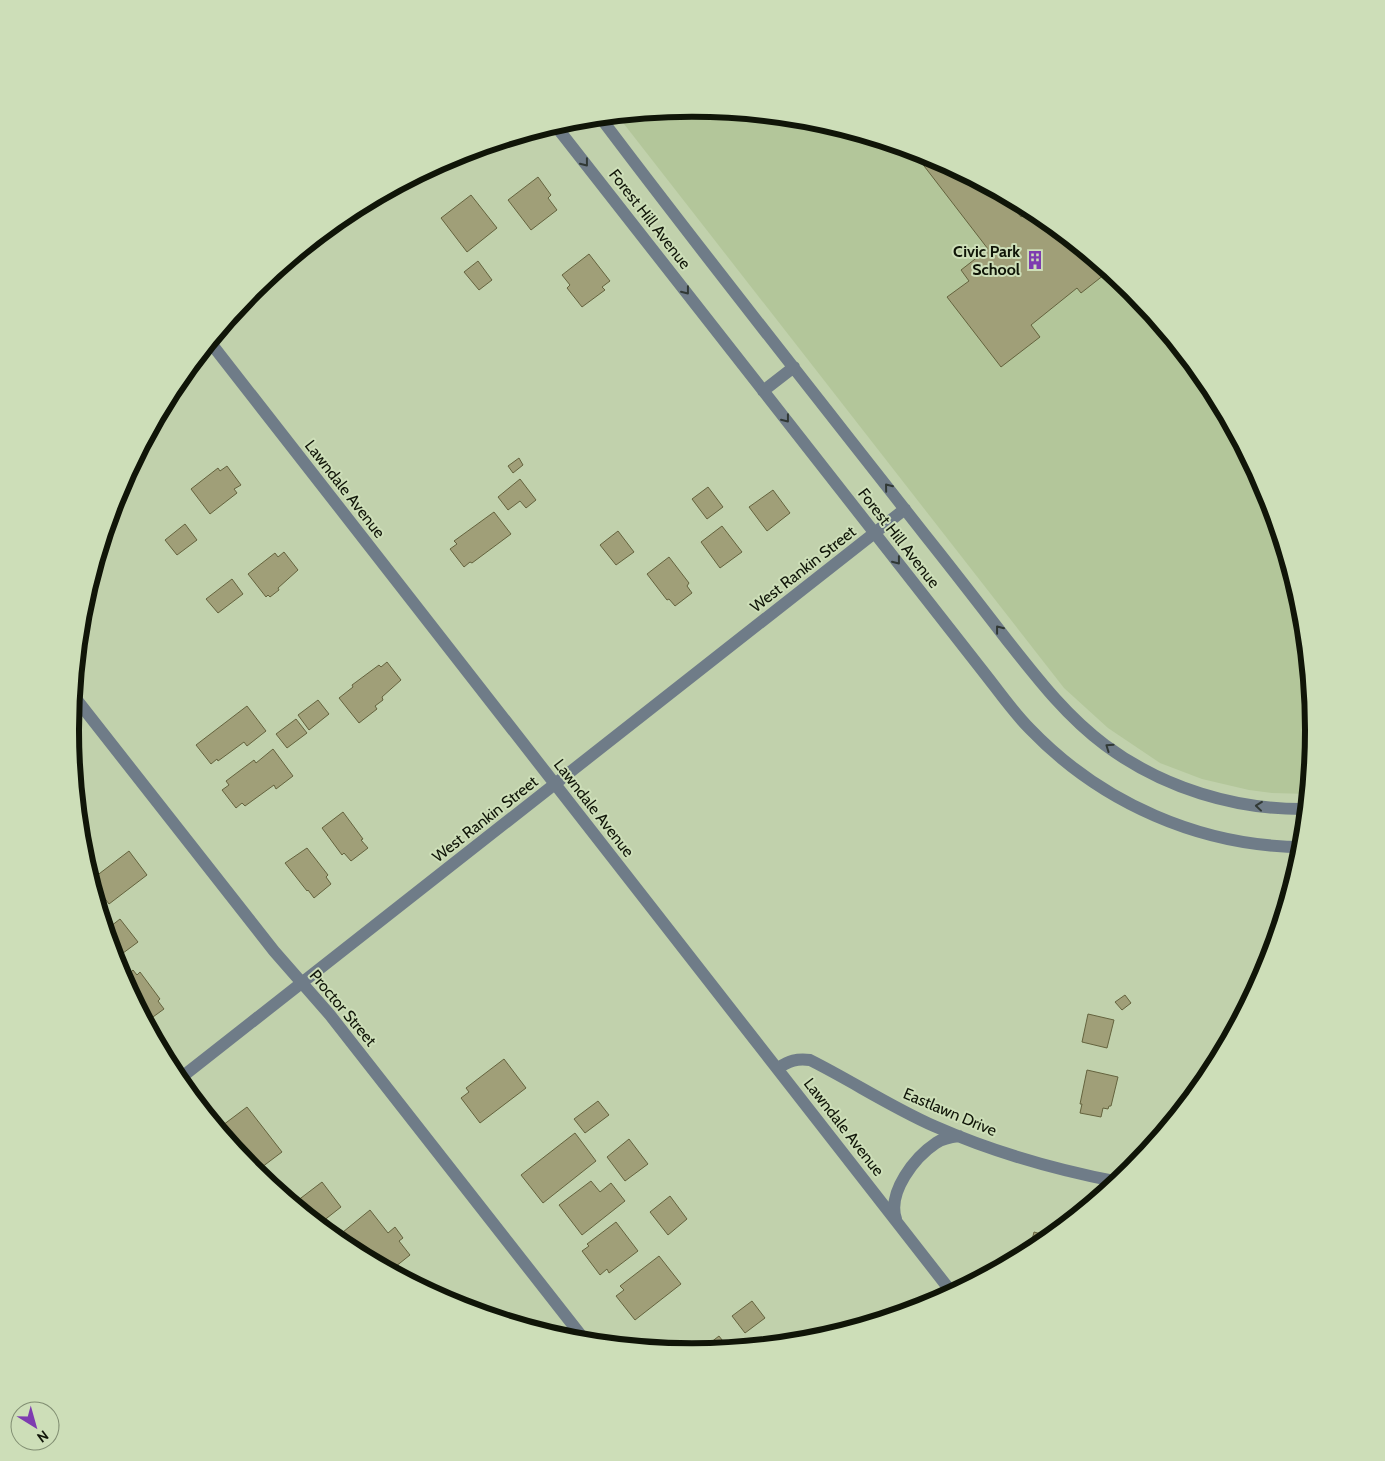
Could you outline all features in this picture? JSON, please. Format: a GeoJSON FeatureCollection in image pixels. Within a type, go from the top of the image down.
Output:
{"type":"FeatureCollection","features":[{"type":"Feature","properties":{"kind":"street","name":"Forest Hill Avenue"},"geometry":{"type":"LineString","coordinates":[[605,123],[1055,700],[1108,747],[1150,773],[1196,792],[1250,805],[1301,809]]}},
{"type":"Feature","properties":{"kind":"street","name":"Forest Hill Avenue"},"geometry":{"type":"LineString","coordinates":[[560,132],[1019,717],[1042,741],[1076,770],[1123,801],[1157,817],[1199,832],[1246,842],[1295,846]]}},
{"type":"Feature","properties":{"kind":"street","name":"Lawndale Avenue"},"geometry":{"type":"LineString","coordinates":[[214,347],[948,1288]]}},
{"type":"Feature","properties":{"kind":"street"},"geometry":{"type":"LineString","coordinates":[[763,391],[794,367]]}},
{"type":"Feature","properties":{"kind":"street","name":"West Rankin Street"},"geometry":{"type":"LineString","coordinates":[[185,1075],[905,510]]}},
{"type":"Feature","properties":{"kind":"street","name":"Proctor Street"},"geometry":{"type":"LineString","coordinates":[[80,702],[274,951],[330,1015],[580,1333]]}},
{"type":"Feature","properties":{"kind":"street","name":"Eastlawn Drive"},"geometry":{"type":"LineString","coordinates":[[778,1068],[792,1060],[810,1060],[922,1120],[959,1136],[1012,1155],[1069,1172],[1109,1180]]}},
{"type":"Feature","properties":{"kind":"street"},"geometry":{"type":"LineString","coordinates":[[897,1221],[894,1208],[896,1193],[913,1166],[936,1143],[959,1136]]}},
{"type":"Feature","properties":{"kind":"shaded area"},"geometry":{"type":"Polygon","coordinates":[[[692,117],[733,118],[773,122],[851,138],[890,149],[927,163],[999,199],[1033,220],[1066,244],[1097,269],[1126,297],[1154,326],[1179,357],[1203,390],[1243,459],[1274,533],[1294,611],[1301,650],[1305,690],[1306,731],[1303,794],[1249,790],[1202,779],[1160,763],[1108,728],[1064,688],[622,121],[692,117]]]}},
{"type":"Feature","properties":{"kind":"building","name":"Civic Park School"},"geometry":{"type":"Polygon","coordinates":[[[920,160],[964,180],[1015,209],[1021,217],[1024,215],[1033,220],[1104,275],[1081,293],[1077,288],[1031,325],[1040,337],[1001,367],[947,297],[969,281],[961,270],[988,249],[920,160]]]}},
{"type":"Feature","properties":{"kind":"building"},"geometry":{"type":"Polygon","coordinates":[[[538,177],[551,195],[548,198],[557,210],[531,230],[508,200],[538,177]]]}},
{"type":"Feature","properties":{"kind":"building"},"geometry":{"type":"Polygon","coordinates":[[[471,195],[497,228],[467,252],[441,218],[471,195]]]}},
{"type":"Feature","properties":{"kind":"building"},"geometry":{"type":"Polygon","coordinates":[[[589,254],[610,281],[602,287],[605,290],[582,307],[567,288],[570,285],[562,275],[589,254]]]}},
{"type":"Feature","properties":{"kind":"building"},"geometry":{"type":"Polygon","coordinates":[[[478,261],[492,280],[479,290],[464,272],[478,261]]]}},
{"type":"Feature","properties":{"kind":"building"},"geometry":{"type":"Polygon","coordinates":[[[519,458],[523,465],[513,473],[508,466],[519,458]]]}},
{"type":"Feature","properties":{"kind":"building"},"geometry":{"type":"Polygon","coordinates":[[[227,466],[241,485],[234,489],[237,493],[210,514],[191,489],[218,468],[220,471],[227,466]]]}},
{"type":"Feature","properties":{"kind":"building"},"geometry":{"type":"Polygon","coordinates":[[[520,479],[536,500],[526,508],[520,501],[508,510],[498,497],[520,479]]]}},
{"type":"Feature","properties":{"kind":"building"},"geometry":{"type":"Polygon","coordinates":[[[708,487],[723,507],[707,519],[692,499],[708,487]]]}},
{"type":"Feature","properties":{"kind":"building"},"geometry":{"type":"Polygon","coordinates":[[[773,490],[790,513],[767,531],[749,507],[773,490]]]}},
{"type":"Feature","properties":{"kind":"building"},"geometry":{"type":"Polygon","coordinates":[[[494,512],[511,534],[464,567],[450,549],[457,544],[454,541],[494,512]]]}},
{"type":"Feature","properties":{"kind":"building"},"geometry":{"type":"Polygon","coordinates":[[[185,524],[197,540],[177,555],[165,540],[185,524]]]}},
{"type":"Feature","properties":{"kind":"building"},"geometry":{"type":"Polygon","coordinates":[[[722,526],[742,552],[720,568],[701,542],[722,526]]]}},
{"type":"Feature","properties":{"kind":"building"},"geometry":{"type":"Polygon","coordinates":[[[618,531],[634,552],[616,565],[600,545],[618,531]]]}},
{"type":"Feature","properties":{"kind":"building"},"geometry":{"type":"Polygon","coordinates":[[[284,552],[298,570],[278,588],[279,590],[270,597],[268,595],[266,597],[248,574],[275,553],[278,557],[284,552]]]}},
{"type":"Feature","properties":{"kind":"building"},"geometry":{"type":"Polygon","coordinates":[[[669,557],[689,583],[687,586],[692,593],[675,606],[669,599],[667,600],[647,574],[669,557]]]}},
{"type":"Feature","properties":{"kind":"building"},"geometry":{"type":"Polygon","coordinates":[[[232,579],[243,594],[218,613],[206,599],[232,579]]]}},
{"type":"Feature","properties":{"kind":"building"},"geometry":{"type":"Polygon","coordinates":[[[387,662],[401,680],[382,697],[383,700],[375,706],[377,709],[359,723],[339,698],[353,687],[352,685],[379,665],[381,667],[387,662]]]}},
{"type":"Feature","properties":{"kind":"building"},"geometry":{"type":"Polygon","coordinates":[[[318,700],[329,714],[309,730],[298,715],[318,700]]]}},
{"type":"Feature","properties":{"kind":"building"},"geometry":{"type":"Polygon","coordinates":[[[247,706],[266,731],[247,746],[244,742],[211,764],[196,745],[247,706]]]}},
{"type":"Feature","properties":{"kind":"building"},"geometry":{"type":"Polygon","coordinates":[[[296,719],[307,733],[287,748],[276,734],[296,719]]]}},
{"type":"Feature","properties":{"kind":"building"},"geometry":{"type":"Polygon","coordinates":[[[273,749],[293,776],[276,789],[274,785],[245,806],[242,803],[236,808],[222,790],[229,785],[226,781],[254,760],[256,763],[273,749]]]}},
{"type":"Feature","properties":{"kind":"building"},"geometry":{"type":"Polygon","coordinates":[[[343,812],[368,848],[351,861],[344,853],[342,855],[322,828],[343,812]]]}},
{"type":"Feature","properties":{"kind":"building"},"geometry":{"type":"Polygon","coordinates":[[[307,848],[328,875],[326,877],[331,884],[314,898],[285,863],[307,848]]]}},
{"type":"Feature","properties":{"kind":"building"},"geometry":{"type":"Polygon","coordinates":[[[129,851],[147,875],[109,904],[101,894],[97,876],[129,851]]]}},
{"type":"Feature","properties":{"kind":"building"},"geometry":{"type":"Polygon","coordinates":[[[120,919],[138,942],[121,955],[111,926],[120,919]]]}},
{"type":"Feature","properties":{"kind":"building"},"geometry":{"type":"Polygon","coordinates":[[[133,970],[137,975],[140,972],[160,999],[158,1001],[164,1009],[151,1018],[142,1002],[129,974],[133,970]]]}},
{"type":"Feature","properties":{"kind":"building"},"geometry":{"type":"Polygon","coordinates":[[[1125,995],[1131,1003],[1122,1010],[1115,1002],[1125,995]]]}},
{"type":"Feature","properties":{"kind":"building"},"geometry":{"type":"Polygon","coordinates":[[[1088,1014],[1114,1020],[1107,1048],[1082,1042],[1088,1014]]]}},
{"type":"Feature","properties":{"kind":"building"},"geometry":{"type":"Polygon","coordinates":[[[504,1059],[526,1088],[480,1123],[461,1098],[469,1092],[466,1088],[504,1059]]]}},
{"type":"Feature","properties":{"kind":"building"},"geometry":{"type":"Polygon","coordinates":[[[1087,1070],[1118,1077],[1111,1106],[1108,1109],[1103,1108],[1101,1117],[1080,1113],[1087,1070]]]}},
{"type":"Feature","properties":{"kind":"building"},"geometry":{"type":"Polygon","coordinates":[[[598,1101],[609,1115],[585,1133],[574,1119],[598,1101]]]}},
{"type":"Feature","properties":{"kind":"building"},"geometry":{"type":"Polygon","coordinates":[[[247,1107],[282,1152],[262,1167],[223,1125],[247,1107]]]}},
{"type":"Feature","properties":{"kind":"building"},"geometry":{"type":"Polygon","coordinates":[[[575,1133],[596,1161],[543,1203],[521,1175],[575,1133]]]}},
{"type":"Feature","properties":{"kind":"building"},"geometry":{"type":"Polygon","coordinates":[[[629,1139],[648,1164],[625,1181],[607,1157],[629,1139]]]}},
{"type":"Feature","properties":{"kind":"building"},"geometry":{"type":"Polygon","coordinates":[[[591,1181],[600,1192],[611,1183],[625,1201],[582,1235],[559,1205],[591,1181]]]}},
{"type":"Feature","properties":{"kind":"building"},"geometry":{"type":"Polygon","coordinates":[[[322,1182],[341,1207],[324,1220],[298,1200],[322,1182]]]}},
{"type":"Feature","properties":{"kind":"building"},"geometry":{"type":"Polygon","coordinates":[[[670,1196],[687,1219],[668,1235],[650,1212],[670,1196]]]}},
{"type":"Feature","properties":{"kind":"building"},"geometry":{"type":"Polygon","coordinates":[[[370,1210],[388,1233],[395,1227],[403,1238],[399,1241],[410,1255],[395,1267],[352,1241],[343,1232],[370,1210]]]}},
{"type":"Feature","properties":{"kind":"building"},"geometry":{"type":"Polygon","coordinates":[[[616,1222],[638,1251],[609,1273],[607,1269],[600,1275],[582,1251],[589,1246],[587,1244],[616,1222]]]}},
{"type":"Feature","properties":{"kind":"building"},"geometry":{"type":"Polygon","coordinates":[[[1034,1232],[1042,1234],[1033,1241],[1032,1242],[1034,1232]]]}},
{"type":"Feature","properties":{"kind":"building"},"geometry":{"type":"Polygon","coordinates":[[[659,1256],[681,1284],[635,1320],[616,1296],[624,1290],[620,1286],[659,1256]]]}},
{"type":"Feature","properties":{"kind":"building"},"geometry":{"type":"Polygon","coordinates":[[[752,1301],[765,1318],[745,1333],[732,1316],[752,1301]]]}},
{"type":"Feature","properties":{"kind":"building"},"geometry":{"type":"Polygon","coordinates":[[[719,1336],[725,1343],[709,1344],[719,1336]]]}},
{"type":"Feature","properties":{"kind":"place","name":"Civic Park School"},"geometry":{"type":"Point","coordinates":[1035,260]}}]}
